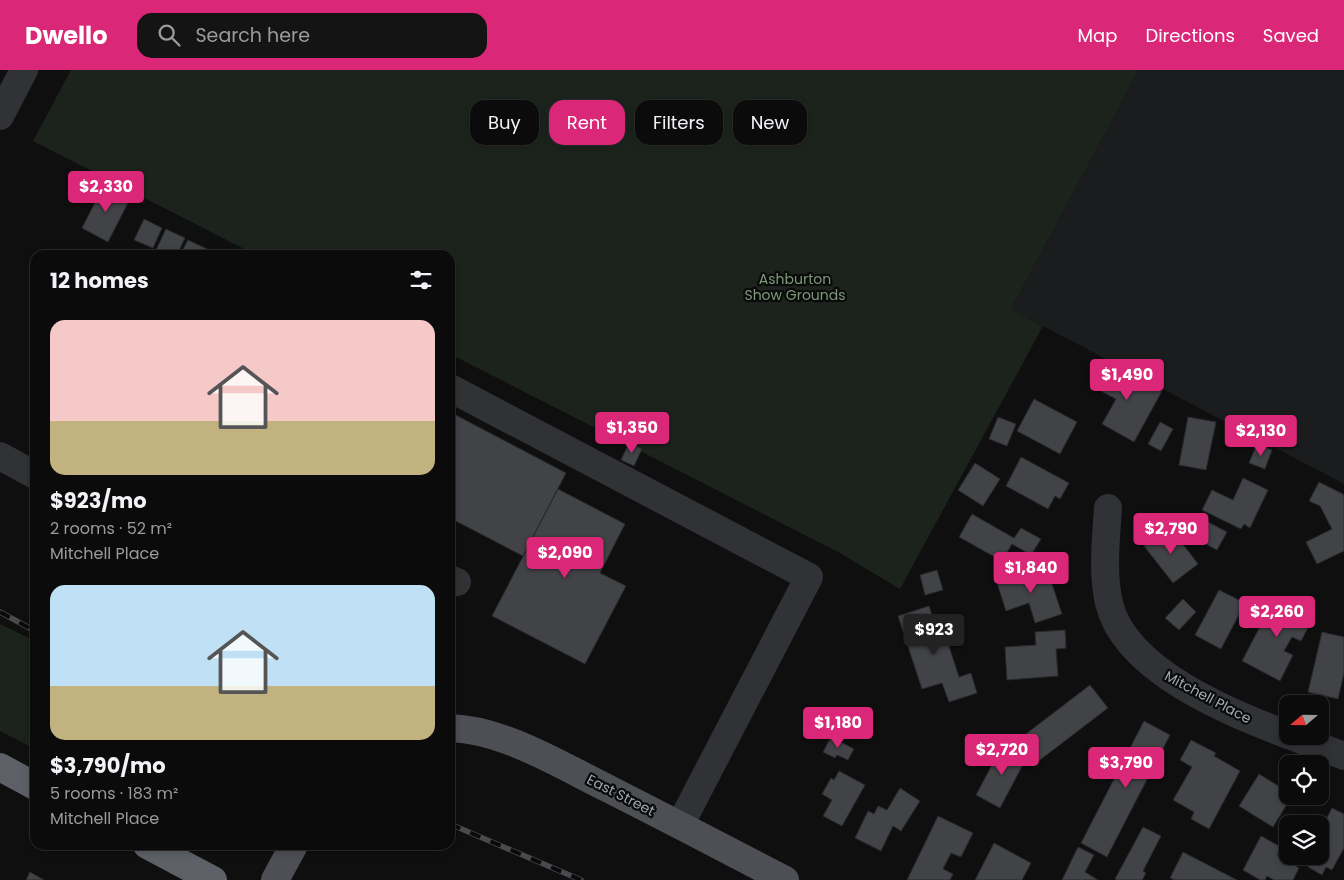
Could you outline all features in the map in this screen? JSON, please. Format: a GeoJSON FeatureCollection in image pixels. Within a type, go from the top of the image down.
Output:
{"type":"FeatureCollection","features":[{"type":"Feature","properties":{"kind":"highway"},"geometry":{"type":"LineString","coordinates":[[0,767],[30,783]]}},
{"type":"Feature","properties":{"kind":"highway"},"geometry":{"type":"LineString","coordinates":[[156,850],[212,880]]}},
{"type":"Feature","properties":{"kind":"main road","name":"East Street"},"geometry":{"type":"LineString","coordinates":[[455,728],[484,732],[520,746],[680,825],[785,880]]}},
{"type":"Feature","properties":{"kind":"main road"},"geometry":{"type":"LineString","coordinates":[[275,880],[291,850]]}},
{"type":"Feature","properties":{"kind":"street"},"geometry":{"type":"LineString","coordinates":[[0,116],[24,70]]}},
{"type":"Feature","properties":{"kind":"street"},"geometry":{"type":"LineString","coordinates":[[455,391],[809,577],[680,825]]}},
{"type":"Feature","properties":{"kind":"street"},"geometry":{"type":"LineString","coordinates":[[0,456],[30,471]]}},
{"type":"Feature","properties":{"kind":"street","name":"Mitchell Place"},"geometry":{"type":"LineString","coordinates":[[1108,508],[1104,573],[1114,620],[1127,640],[1155,669],[1186,688],[1254,722],[1279,732]]}},
{"type":"Feature","properties":{"kind":"street"},"geometry":{"type":"LineString","coordinates":[[1315,745],[1344,756]]}},
{"type":"Feature","properties":{"kind":"shaded area"},"geometry":{"type":"Polygon","coordinates":[[[1139,70],[1344,70],[1344,484],[1011,309],[1139,70]]]}},
{"type":"Feature","properties":{"kind":"green space","name":"Ashburton Show Grounds"},"geometry":{"type":"Polygon","coordinates":[[[71,70],[1139,70],[1011,309],[1043,326],[900,589],[840,553],[455,357],[455,250],[246,250],[33,141],[71,70]]]}},
{"type":"Feature","properties":{"kind":"green space"},"geometry":{"type":"Polygon","coordinates":[[[0,624],[30,639],[30,746],[0,731],[0,624]]]}},
{"type":"Feature","properties":{"kind":"building"},"geometry":{"type":"Polygon","coordinates":[[[104,185],[130,199],[108,242],[82,228],[104,185]]]}},
{"type":"Feature","properties":{"kind":"building"},"geometry":{"type":"Polygon","coordinates":[[[144,219],[162,228],[153,248],[134,240],[144,219]]]}},
{"type":"Feature","properties":{"kind":"building"},"geometry":{"type":"Polygon","coordinates":[[[166,229],[185,238],[179,250],[156,250],[166,229]]]}},
{"type":"Feature","properties":{"kind":"building"},"geometry":{"type":"Polygon","coordinates":[[[188,240],[207,249],[206,250],[183,250],[188,240]]]}},
{"type":"Feature","properties":{"kind":"building"},"geometry":{"type":"Polygon","coordinates":[[[1108,362],[1162,391],[1134,442],[1102,424],[1116,399],[1095,388],[1108,362]]]}},
{"type":"Feature","properties":{"kind":"building"},"geometry":{"type":"Polygon","coordinates":[[[1034,399],[1077,422],[1060,454],[1017,431],[1034,399]]]}},
{"type":"Feature","properties":{"kind":"building"},"geometry":{"type":"Polygon","coordinates":[[[455,415],[566,473],[523,556],[455,521],[455,415]]]}},
{"type":"Feature","properties":{"kind":"building"},"geometry":{"type":"Polygon","coordinates":[[[998,417],[1016,424],[1007,446],[989,439],[998,417]]]}},
{"type":"Feature","properties":{"kind":"building"},"geometry":{"type":"Polygon","coordinates":[[[1188,417],[1216,422],[1206,470],[1179,465],[1188,417]]]}},
{"type":"Feature","properties":{"kind":"building"},"geometry":{"type":"Polygon","coordinates":[[[1160,422],[1173,429],[1161,451],[1148,444],[1160,422]]]}},
{"type":"Feature","properties":{"kind":"building"},"geometry":{"type":"Polygon","coordinates":[[[629,443],[642,449],[634,466],[621,460],[629,443]]]}},
{"type":"Feature","properties":{"kind":"building"},"geometry":{"type":"Polygon","coordinates":[[[1257,444],[1272,450],[1265,469],[1249,463],[1257,444]]]}},
{"type":"Feature","properties":{"kind":"building"},"geometry":{"type":"Polygon","coordinates":[[[1021,457],[1069,483],[1060,499],[1055,496],[1048,509],[1006,486],[1021,457]]]}},
{"type":"Feature","properties":{"kind":"building"},"geometry":{"type":"Polygon","coordinates":[[[975,463],[1000,479],[983,506],[958,490],[975,463]]]}},
{"type":"Feature","properties":{"kind":"building"},"geometry":{"type":"Polygon","coordinates":[[[1243,478],[1268,490],[1250,528],[1244,524],[1241,529],[1202,510],[1212,490],[1233,500],[1243,478]]]}},
{"type":"Feature","properties":{"kind":"building"},"geometry":{"type":"Polygon","coordinates":[[[1319,482],[1344,496],[1344,551],[1317,564],[1306,542],[1332,529],[1320,506],[1309,501],[1319,482]]]}},
{"type":"Feature","properties":{"kind":"building"},"geometry":{"type":"Polygon","coordinates":[[[558,489],[625,524],[600,573],[626,586],[585,664],[492,616],[558,489]]]}},
{"type":"Feature","properties":{"kind":"building"},"geometry":{"type":"Polygon","coordinates":[[[972,514],[1014,538],[1021,528],[1041,539],[1031,555],[1012,544],[1002,561],[959,537],[972,514]]]}},
{"type":"Feature","properties":{"kind":"building"},"geometry":{"type":"Polygon","coordinates":[[[1208,522],[1227,532],[1217,550],[1198,540],[1208,522]]]}},
{"type":"Feature","properties":{"kind":"building"},"geometry":{"type":"Polygon","coordinates":[[[1170,527],[1198,564],[1173,583],[1144,546],[1170,527]]]}},
{"type":"Feature","properties":{"kind":"building"},"geometry":{"type":"Polygon","coordinates":[[[1046,566],[1062,614],[1035,623],[1029,603],[1006,611],[997,583],[1046,566]]]}},
{"type":"Feature","properties":{"kind":"building"},"geometry":{"type":"Polygon","coordinates":[[[937,570],[943,590],[925,595],[920,575],[937,570]]]}},
{"type":"Feature","properties":{"kind":"building"},"geometry":{"type":"Polygon","coordinates":[[[1219,590],[1245,603],[1221,649],[1195,635],[1219,590]]]}},
{"type":"Feature","properties":{"kind":"building"},"geometry":{"type":"Polygon","coordinates":[[[1276,596],[1314,616],[1301,641],[1292,637],[1284,651],[1293,655],[1280,681],[1242,661],[1276,596]]]}},
{"type":"Feature","properties":{"kind":"building"},"geometry":{"type":"Polygon","coordinates":[[[1183,599],[1196,612],[1179,630],[1165,618],[1183,599]]]}},
{"type":"Feature","properties":{"kind":"building"},"geometry":{"type":"Polygon","coordinates":[[[929,606],[942,645],[948,643],[959,677],[971,673],[977,693],[949,702],[942,683],[922,689],[898,616],[929,606]]]}},
{"type":"Feature","properties":{"kind":"building"},"geometry":{"type":"Polygon","coordinates":[[[1065,630],[1066,648],[1056,649],[1058,676],[1007,680],[1005,647],[1036,645],[1035,632],[1065,630]]]}},
{"type":"Feature","properties":{"kind":"building"},"geometry":{"type":"Polygon","coordinates":[[[1322,632],[1344,637],[1344,673],[1338,699],[1329,697],[1329,695],[1308,692],[1322,632]]]}},
{"type":"Feature","properties":{"kind":"building"},"geometry":{"type":"Polygon","coordinates":[[[1090,685],[1108,708],[1036,763],[1018,740],[1090,685]]]}},
{"type":"Feature","properties":{"kind":"building"},"geometry":{"type":"Polygon","coordinates":[[[1144,721],[1170,735],[1107,857],[1081,843],[1144,721]]]}},
{"type":"Feature","properties":{"kind":"building"},"geometry":{"type":"Polygon","coordinates":[[[831,737],[854,749],[848,760],[837,755],[835,758],[823,752],[831,737]]]}},
{"type":"Feature","properties":{"kind":"building"},"geometry":{"type":"Polygon","coordinates":[[[1191,740],[1216,753],[1214,756],[1240,771],[1209,829],[1191,819],[1194,812],[1173,800],[1192,767],[1180,760],[1191,740]]]}},
{"type":"Feature","properties":{"kind":"building"},"geometry":{"type":"Polygon","coordinates":[[[1003,744],[1027,757],[1000,808],[976,795],[1003,744]]]}},
{"type":"Feature","properties":{"kind":"building"},"geometry":{"type":"Polygon","coordinates":[[[839,771],[865,785],[842,826],[823,816],[832,800],[822,794],[831,778],[834,780],[839,771]]]}},
{"type":"Feature","properties":{"kind":"building"},"geometry":{"type":"Polygon","coordinates":[[[1259,774],[1279,786],[1279,805],[1286,805],[1273,827],[1239,806],[1259,774]]]}},
{"type":"Feature","properties":{"kind":"building"},"geometry":{"type":"Polygon","coordinates":[[[900,788],[920,801],[901,831],[893,826],[881,851],[855,838],[868,811],[874,814],[878,806],[887,810],[900,788]]]}},
{"type":"Feature","properties":{"kind":"building"},"geometry":{"type":"Polygon","coordinates":[[[1332,808],[1344,814],[1344,848],[1332,870],[1326,867],[1322,875],[1308,867],[1309,865],[1329,865],[1328,815],[1332,808]]]}},
{"type":"Feature","properties":{"kind":"building"},"geometry":{"type":"Polygon","coordinates":[[[938,816],[973,833],[961,857],[951,853],[943,869],[953,874],[950,880],[907,880],[938,816]]]}},
{"type":"Feature","properties":{"kind":"building"},"geometry":{"type":"Polygon","coordinates":[[[1143,827],[1161,836],[1143,871],[1146,873],[1142,880],[1115,879],[1143,827]]]}},
{"type":"Feature","properties":{"kind":"building"},"geometry":{"type":"Polygon","coordinates":[[[1261,836],[1279,846],[1277,855],[1279,856],[1279,865],[1294,865],[1299,868],[1293,880],[1274,880],[1267,876],[1265,880],[1260,880],[1243,870],[1261,836]]]}},
{"type":"Feature","properties":{"kind":"building"},"geometry":{"type":"Polygon","coordinates":[[[994,843],[1031,863],[1022,880],[975,880],[994,843]]]}},
{"type":"Feature","properties":{"kind":"building"},"geometry":{"type":"Polygon","coordinates":[[[1078,847],[1094,855],[1085,872],[1098,880],[1062,880],[1078,847]]]}},
{"type":"Feature","properties":{"kind":"building"},"geometry":{"type":"Polygon","coordinates":[[[1183,852],[1237,880],[1175,880],[1170,878],[1183,852]]]}},
{"type":"Feature","properties":{"kind":"building"},"geometry":{"type":"Polygon","coordinates":[[[30,872],[44,880],[26,880],[30,872]]]}},
{"type":"Feature","properties":{"kind":"railway"},"geometry":{"type":"LineString","coordinates":[[0,612],[30,628]]}},
{"type":"Feature","properties":{"kind":"railway"},"geometry":{"type":"LineString","coordinates":[[455,826],[581,880]]}}]}
